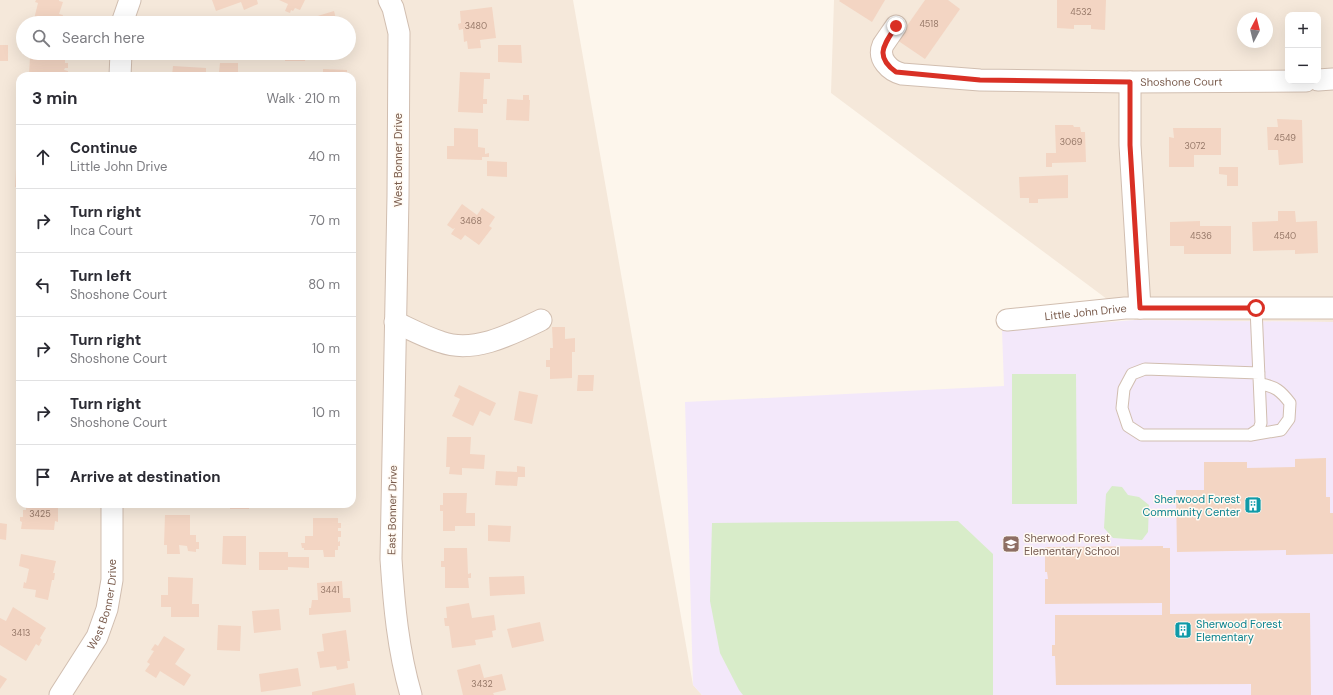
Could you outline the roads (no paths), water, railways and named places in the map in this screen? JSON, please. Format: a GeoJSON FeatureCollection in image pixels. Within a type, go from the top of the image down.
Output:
{"type":"FeatureCollection","features":[{"type":"Feature","properties":{"kind":"street"},"geometry":{"type":"LineString","coordinates":[[124,16],[130,0]]}},
{"type":"Feature","properties":{"kind":"street","name":"West Bonner Drive"},"geometry":{"type":"LineString","coordinates":[[389,0],[393,8],[399,33],[398,196],[395,322]]}},
{"type":"Feature","properties":{"kind":"street","name":"Shoshone Court"},"geometry":{"type":"LineString","coordinates":[[896,26],[882,47],[883,57],[888,66],[896,72],[980,80],[1130,82],[1285,81]]}},
{"type":"Feature","properties":{"kind":"street"},"geometry":{"type":"LineString","coordinates":[[120,72],[121,60]]}},
{"type":"Feature","properties":{"kind":"street"},"geometry":{"type":"LineString","coordinates":[[1321,80],[1333,79]]}},
{"type":"Feature","properties":{"kind":"street"},"geometry":{"type":"LineString","coordinates":[[1130,82],[1130,145],[1140,308]]}},
{"type":"Feature","properties":{"kind":"street","name":"Little John Drive"},"geometry":{"type":"LineString","coordinates":[[1007,320],[1125,308],[1333,308]]}},
{"type":"Feature","properties":{"kind":"street"},"geometry":{"type":"LineString","coordinates":[[395,322],[442,343],[466,346],[481,344],[506,336],[541,320]]}},
{"type":"Feature","properties":{"kind":"street","name":"East Bonner Drive"},"geometry":{"type":"LineString","coordinates":[[395,322],[391,559],[395,615],[404,670],[411,695]]}},
{"type":"Feature","properties":{"kind":"street","name":"West Bonner Drive"},"geometry":{"type":"LineString","coordinates":[[60,695],[97,637],[107,609],[112,580],[112,508]]}},
{"type":"Feature","properties":{"kind":"lane"},"geometry":{"type":"LineString","coordinates":[[1250,435],[1259,429],[1261,423],[1256,308]]}},
{"type":"Feature","properties":{"kind":"lane"},"geometry":{"type":"LineString","coordinates":[[1145,369],[1260,378],[1283,394],[1290,403],[1289,419],[1281,430],[1250,435],[1142,435],[1128,426],[1122,408],[1124,389],[1132,374],[1145,369]]}},
{"type":"Feature","properties":{"kind":"place","name":"Sherwood Forest Community Center"},"geometry":{"type":"Point","coordinates":[1253,505]}},
{"type":"Feature","properties":{"kind":"place","name":"Sherwood Forest Elementary School"},"geometry":{"type":"Point","coordinates":[1011,544]}},
{"type":"Feature","properties":{"kind":"place","name":"Sherwood Forest Elementary"},"geometry":{"type":"Point","coordinates":[1183,630]}}]}
